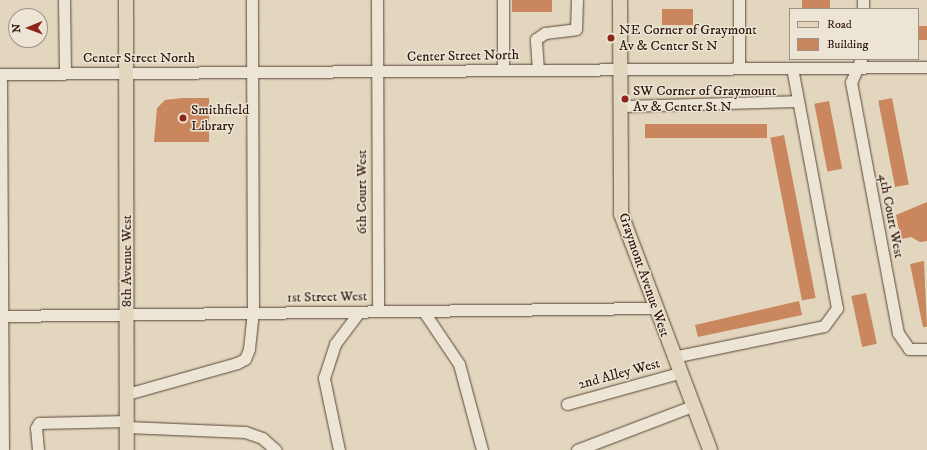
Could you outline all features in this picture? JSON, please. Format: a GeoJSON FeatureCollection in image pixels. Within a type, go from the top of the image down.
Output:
{"type":"FeatureCollection","features":[{"type":"Feature","properties":{"kind":"main road","name":"8th Avenue West"},"geometry":{"type":"LineString","coordinates":[[126,0],[127,450]]}},
{"type":"Feature","properties":{"kind":"main road","name":"Graymont Avenue West"},"geometry":{"type":"LineString","coordinates":[[620,0],[620,214],[654,308],[710,450]]}},
{"type":"Feature","properties":{"kind":"street"},"geometry":{"type":"LineString","coordinates":[[64,0],[64,74]]}},
{"type":"Feature","properties":{"kind":"street"},"geometry":{"type":"LineString","coordinates":[[127,394],[245,359],[253,313],[252,0]]}},
{"type":"Feature","properties":{"kind":"street","name":"6th Court West"},"geometry":{"type":"LineString","coordinates":[[378,0],[378,311]]}},
{"type":"Feature","properties":{"kind":"street"},"geometry":{"type":"LineString","coordinates":[[503,0],[503,70]]}},
{"type":"Feature","properties":{"kind":"street"},"geometry":{"type":"LineString","coordinates":[[538,70],[536,39],[545,33],[576,29],[577,0]]}},
{"type":"Feature","properties":{"kind":"street"},"geometry":{"type":"LineString","coordinates":[[739,0],[739,68]]}},
{"type":"Feature","properties":{"kind":"street","name":"Center Street North"},"geometry":{"type":"LineString","coordinates":[[1,74],[792,68],[858,64],[927,67]]}},
{"type":"Feature","properties":{"kind":"street","name":"4th Court West"},"geometry":{"type":"LineString","coordinates":[[858,64],[851,82],[898,333],[909,349],[927,349]]}},
{"type":"Feature","properties":{"kind":"street"},"geometry":{"type":"LineString","coordinates":[[673,357],[824,326],[837,308],[792,68]]}},
{"type":"Feature","properties":{"kind":"street"},"geometry":{"type":"LineString","coordinates":[[1,74],[1,316],[3,450]]}},
{"type":"Feature","properties":{"kind":"street"},"geometry":{"type":"LineString","coordinates":[[620,106],[798,101]]}},
{"type":"Feature","properties":{"kind":"street","name":"1st Street West"},"geometry":{"type":"LineString","coordinates":[[1,316],[654,308]]}},
{"type":"Feature","properties":{"kind":"street"},"geometry":{"type":"LineString","coordinates":[[339,450],[324,378],[335,344],[359,312]]}},
{"type":"Feature","properties":{"kind":"street"},"geometry":{"type":"LineString","coordinates":[[424,312],[459,364],[482,450]]}},
{"type":"Feature","properties":{"kind":"street","name":"2nd Alley West"},"geometry":{"type":"LineString","coordinates":[[567,404],[679,373]]}},
{"type":"Feature","properties":{"kind":"street"},"geometry":{"type":"LineString","coordinates":[[577,450],[692,406]]}},
{"type":"Feature","properties":{"kind":"street"},"geometry":{"type":"LineString","coordinates":[[38,450],[39,423],[127,424],[245,432],[262,438],[276,450]]}},
{"type":"Feature","properties":{"kind":"building"},"geometry":{"type":"Polygon","coordinates":[[[512,0],[552,0],[552,12],[512,12],[512,0]]]}},
{"type":"Feature","properties":{"kind":"building"},"geometry":{"type":"Polygon","coordinates":[[[802,0],[830,0],[830,8],[802,8],[802,0]]]}},
{"type":"Feature","properties":{"kind":"building"},"geometry":{"type":"Polygon","coordinates":[[[662,9],[693,9],[693,25],[662,25],[662,9]]]}},
{"type":"Feature","properties":{"kind":"building"},"geometry":{"type":"Polygon","coordinates":[[[919,26],[927,26],[927,40],[919,40],[919,26]]]}},
{"type":"Feature","properties":{"kind":"building","name":"Smithfield Library"},"geometry":{"type":"Polygon","coordinates":[[[182,98],[209,98],[209,142],[154,142],[157,108],[165,100],[182,98]]]}},
{"type":"Feature","properties":{"kind":"building"},"geometry":{"type":"Polygon","coordinates":[[[892,98],[909,184],[895,187],[878,101],[892,98]]]}},
{"type":"Feature","properties":{"kind":"building"},"geometry":{"type":"Polygon","coordinates":[[[829,101],[842,169],[827,172],[814,104],[829,101]]]}},
{"type":"Feature","properties":{"kind":"building"},"geometry":{"type":"Polygon","coordinates":[[[645,124],[767,124],[767,138],[645,138],[645,124]]]}},
{"type":"Feature","properties":{"kind":"building"},"geometry":{"type":"Polygon","coordinates":[[[784,135],[816,298],[802,301],[770,138],[784,135]]]}},
{"type":"Feature","properties":{"kind":"building"},"geometry":{"type":"Polygon","coordinates":[[[927,202],[927,241],[920,242],[911,237],[901,239],[896,215],[927,202]]]}},
{"type":"Feature","properties":{"kind":"building"},"geometry":{"type":"Polygon","coordinates":[[[924,261],[927,327],[923,327],[910,264],[924,261]]]}},
{"type":"Feature","properties":{"kind":"building"},"geometry":{"type":"Polygon","coordinates":[[[866,293],[877,344],[862,347],[851,296],[866,293]]]}},
{"type":"Feature","properties":{"kind":"building"},"geometry":{"type":"Polygon","coordinates":[[[799,301],[802,315],[698,337],[695,325],[799,301]]]}},
{"type":"Feature","properties":{"kind":"place","name":"NE Corner of Graymont Av & Center St N"},"geometry":{"type":"Point","coordinates":[611,38]}},
{"type":"Feature","properties":{"kind":"place","name":"SW Corner of Graymount Av & Center St N"},"geometry":{"type":"Point","coordinates":[625,99]}},
{"type":"Feature","properties":{"kind":"place","name":"Smithfield Library"},"geometry":{"type":"Point","coordinates":[183,118]}}]}
